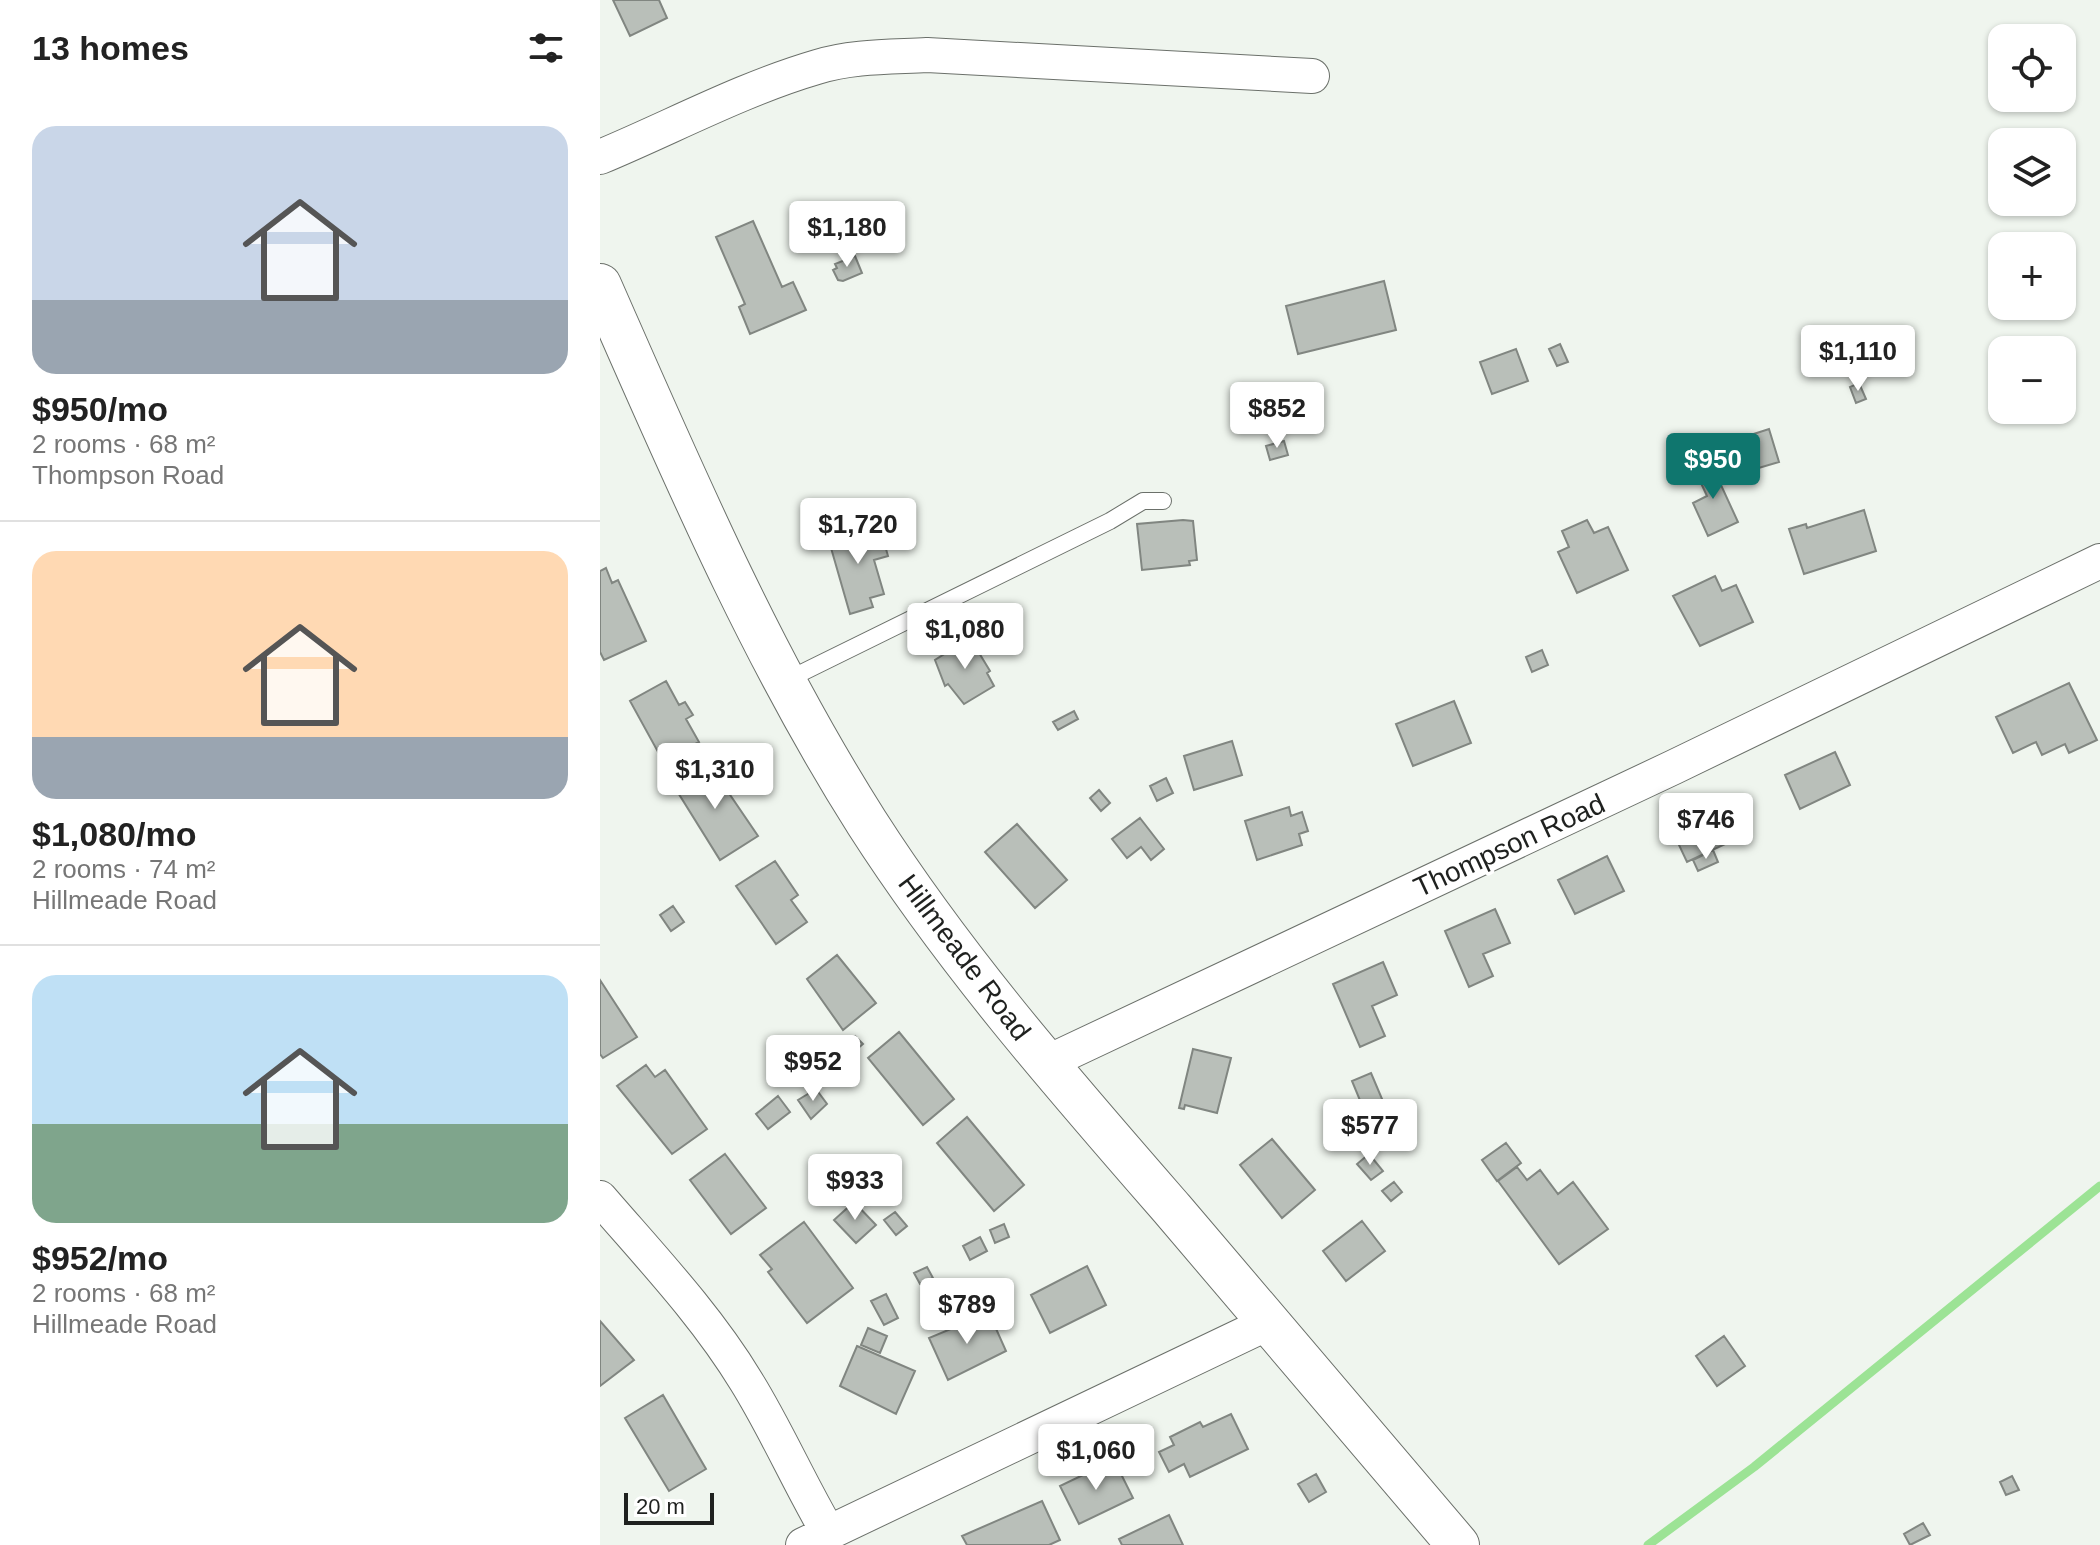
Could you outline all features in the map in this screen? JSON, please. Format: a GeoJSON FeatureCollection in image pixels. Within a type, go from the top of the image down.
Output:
{"type":"FeatureCollection","features":[{"type":"Feature","properties":{"kind":"street"},"geometry":{"type":"LineString","coordinates":[[600,157],[767,84],[820,66],[866,58],[927,55],[1312,76]]}},
{"type":"Feature","properties":{"kind":"street","name":"Hillmeade Road"},"geometry":{"type":"LineString","coordinates":[[600,285],[733,582],[822,750],[887,851],[960,955],[1046,1063],[1458,1545]]}},
{"type":"Feature","properties":{"kind":"street","name":"Thompson Road"},"geometry":{"type":"LineString","coordinates":[[1046,1063],[1674,767],[2100,561]]}},
{"type":"Feature","properties":{"kind":"street"},"geometry":{"type":"LineString","coordinates":[[600,1198],[715,1337],[746,1381],[795,1477],[816,1538],[1270,1322]]}},
{"type":"Feature","properties":{"kind":"lane"},"geometry":{"type":"LineString","coordinates":[[784,682],[1110,521],[1143,501],[1163,501]]}},
{"type":"Feature","properties":{"kind":"building"},"geometry":{"type":"Polygon","coordinates":[[[613,0],[659,0],[667,18],[630,36],[613,0]]]}},
{"type":"Feature","properties":{"kind":"building"},"geometry":{"type":"Polygon","coordinates":[[[753,221],[782,287],[793,282],[806,310],[750,334],[739,307],[745,304],[716,237],[753,221]]]}},
{"type":"Feature","properties":{"kind":"building"},"geometry":{"type":"Polygon","coordinates":[[[855,256],[862,273],[838,280],[833,270],[837,268],[835,264],[855,256]]]}},
{"type":"Feature","properties":{"kind":"building"},"geometry":{"type":"Polygon","coordinates":[[[1384,281],[1396,330],[1298,354],[1286,306],[1384,281]]]}},
{"type":"Feature","properties":{"kind":"building"},"geometry":{"type":"Polygon","coordinates":[[[1560,344],[1568,362],[1557,366],[1549,349],[1560,344]]]}},
{"type":"Feature","properties":{"kind":"building"},"geometry":{"type":"Polygon","coordinates":[[[1516,349],[1528,381],[1492,394],[1480,362],[1516,349]]]}},
{"type":"Feature","properties":{"kind":"building"},"geometry":{"type":"Polygon","coordinates":[[[1859,383],[1866,399],[1856,403],[1850,387],[1859,383]]]}},
{"type":"Feature","properties":{"kind":"building"},"geometry":{"type":"Polygon","coordinates":[[[1769,429],[1779,462],[1745,472],[1735,440],[1769,429]]]}},
{"type":"Feature","properties":{"kind":"building"},"geometry":{"type":"Polygon","coordinates":[[[1284,441],[1288,455],[1270,460],[1266,446],[1284,441]]]}},
{"type":"Feature","properties":{"kind":"building"},"geometry":{"type":"Polygon","coordinates":[[[1709,459],[1738,522],[1708,536],[1693,503],[1707,496],[1693,466],[1709,459]]]}},
{"type":"Feature","properties":{"kind":"building"},"geometry":{"type":"Polygon","coordinates":[[[1864,510],[1876,551],[1804,574],[1789,529],[1806,524],[1807,528],[1864,510]]]}},
{"type":"Feature","properties":{"kind":"building"},"geometry":{"type":"Polygon","coordinates":[[[1587,520],[1594,533],[1608,527],[1628,570],[1577,593],[1558,552],[1569,547],[1562,531],[1587,520]]]}},
{"type":"Feature","properties":{"kind":"building"},"geometry":{"type":"Polygon","coordinates":[[[1193,521],[1197,560],[1189,561],[1190,565],[1142,570],[1137,524],[1193,521]]]}},
{"type":"Feature","properties":{"kind":"building"},"geometry":{"type":"Polygon","coordinates":[[[863,524],[867,539],[882,535],[888,556],[874,560],[884,594],[870,598],[873,607],[850,614],[827,534],[863,524]]]}},
{"type":"Feature","properties":{"kind":"building"},"geometry":{"type":"Polygon","coordinates":[[[606,568],[612,583],[618,580],[646,641],[604,660],[600,652],[600,571],[606,568]]]}},
{"type":"Feature","properties":{"kind":"building"},"geometry":{"type":"Polygon","coordinates":[[[1715,576],[1722,591],[1736,585],[1753,622],[1700,646],[1673,596],[1715,576]]]}},
{"type":"Feature","properties":{"kind":"building"},"geometry":{"type":"Polygon","coordinates":[[[970,638],[990,671],[987,673],[994,686],[964,704],[948,684],[945,686],[935,660],[970,638]]]}},
{"type":"Feature","properties":{"kind":"building"},"geometry":{"type":"Polygon","coordinates":[[[1542,650],[1548,665],[1532,672],[1526,657],[1542,650]]]}},
{"type":"Feature","properties":{"kind":"building"},"geometry":{"type":"Polygon","coordinates":[[[666,681],[679,705],[685,702],[693,715],[686,719],[699,742],[663,761],[630,701],[666,681]]]}},
{"type":"Feature","properties":{"kind":"building"},"geometry":{"type":"Polygon","coordinates":[[[2069,683],[2097,740],[2069,753],[2065,744],[2042,755],[2036,742],[2013,753],[1996,717],[2069,683]]]}},
{"type":"Feature","properties":{"kind":"building"},"geometry":{"type":"Polygon","coordinates":[[[1454,701],[1471,743],[1413,766],[1396,724],[1454,701]]]}},
{"type":"Feature","properties":{"kind":"building"},"geometry":{"type":"Polygon","coordinates":[[[1074,711],[1078,719],[1058,730],[1053,722],[1074,711]]]}},
{"type":"Feature","properties":{"kind":"building"},"geometry":{"type":"Polygon","coordinates":[[[1232,741],[1242,775],[1194,790],[1184,756],[1232,741]]]}},
{"type":"Feature","properties":{"kind":"building"},"geometry":{"type":"Polygon","coordinates":[[[1835,752],[1850,785],[1800,809],[1785,775],[1835,752]]]}},
{"type":"Feature","properties":{"kind":"building"},"geometry":{"type":"Polygon","coordinates":[[[707,761],[758,836],[720,860],[672,783],[707,761]]]}},
{"type":"Feature","properties":{"kind":"building"},"geometry":{"type":"Polygon","coordinates":[[[1166,778],[1173,793],[1157,801],[1150,786],[1166,778]]]}},
{"type":"Feature","properties":{"kind":"building"},"geometry":{"type":"Polygon","coordinates":[[[1099,790],[1110,803],[1101,811],[1090,798],[1099,790]]]}},
{"type":"Feature","properties":{"kind":"building"},"geometry":{"type":"Polygon","coordinates":[[[1722,804],[1738,838],[1687,862],[1671,828],[1722,804]]]}},
{"type":"Feature","properties":{"kind":"building"},"geometry":{"type":"Polygon","coordinates":[[[1289,807],[1291,816],[1302,812],[1308,831],[1299,834],[1302,845],[1257,860],[1245,821],[1289,807]]]}},
{"type":"Feature","properties":{"kind":"building"},"geometry":{"type":"Polygon","coordinates":[[[1140,818],[1164,849],[1151,860],[1141,847],[1127,858],[1112,839],[1140,818]]]}},
{"type":"Feature","properties":{"kind":"building"},"geometry":{"type":"Polygon","coordinates":[[[1017,824],[1067,880],[1035,908],[985,852],[1017,824]]]}},
{"type":"Feature","properties":{"kind":"building"},"geometry":{"type":"Polygon","coordinates":[[[1713,850],[1718,862],[1698,871],[1693,860],[1713,850]]]}},
{"type":"Feature","properties":{"kind":"building"},"geometry":{"type":"Polygon","coordinates":[[[1607,856],[1624,891],[1575,914],[1558,880],[1607,856]]]}},
{"type":"Feature","properties":{"kind":"building"},"geometry":{"type":"Polygon","coordinates":[[[775,861],[798,895],[791,900],[807,922],[776,944],[736,886],[775,861]]]}},
{"type":"Feature","properties":{"kind":"building"},"geometry":{"type":"Polygon","coordinates":[[[673,906],[684,922],[671,931],[660,915],[673,906]]]}},
{"type":"Feature","properties":{"kind":"building"},"geometry":{"type":"Polygon","coordinates":[[[1495,909],[1510,943],[1483,954],[1493,976],[1469,987],[1445,931],[1495,909]]]}},
{"type":"Feature","properties":{"kind":"building"},"geometry":{"type":"Polygon","coordinates":[[[837,955],[876,1003],[843,1030],[807,979],[837,955]]]}},
{"type":"Feature","properties":{"kind":"building"},"geometry":{"type":"Polygon","coordinates":[[[1383,962],[1397,995],[1372,1006],[1385,1036],[1360,1047],[1333,984],[1383,962]]]}},
{"type":"Feature","properties":{"kind":"building"},"geometry":{"type":"Polygon","coordinates":[[[600,980],[637,1037],[603,1058],[600,1054],[600,980]]]}},
{"type":"Feature","properties":{"kind":"building"},"geometry":{"type":"Polygon","coordinates":[[[899,1032],[954,1099],[923,1125],[868,1058],[899,1032]]]}},
{"type":"Feature","properties":{"kind":"building"},"geometry":{"type":"Polygon","coordinates":[[[855,1036],[863,1044],[850,1055],[843,1046],[855,1036]]]}},
{"type":"Feature","properties":{"kind":"building"},"geometry":{"type":"Polygon","coordinates":[[[1193,1049],[1231,1058],[1217,1113],[1185,1105],[1184,1109],[1179,1108],[1193,1049]]]}},
{"type":"Feature","properties":{"kind":"building"},"geometry":{"type":"Polygon","coordinates":[[[646,1065],[655,1077],[665,1070],[707,1129],[672,1154],[617,1086],[646,1065]]]}},
{"type":"Feature","properties":{"kind":"building"},"geometry":{"type":"Polygon","coordinates":[[[1371,1073],[1385,1106],[1366,1115],[1352,1081],[1371,1073]]]}},
{"type":"Feature","properties":{"kind":"building"},"geometry":{"type":"Polygon","coordinates":[[[816,1089],[827,1104],[811,1119],[798,1100],[816,1089]]]}},
{"type":"Feature","properties":{"kind":"building"},"geometry":{"type":"Polygon","coordinates":[[[778,1096],[790,1112],[768,1129],[756,1114],[778,1096]]]}},
{"type":"Feature","properties":{"kind":"building"},"geometry":{"type":"Polygon","coordinates":[[[967,1117],[1024,1185],[994,1211],[937,1143],[967,1117]]]}},
{"type":"Feature","properties":{"kind":"building"},"geometry":{"type":"Polygon","coordinates":[[[1272,1139],[1315,1190],[1282,1218],[1240,1165],[1272,1139]]]}},
{"type":"Feature","properties":{"kind":"building"},"geometry":{"type":"Polygon","coordinates":[[[1506,1143],[1521,1163],[1497,1181],[1482,1160],[1506,1143]]]}},
{"type":"Feature","properties":{"kind":"building"},"geometry":{"type":"Polygon","coordinates":[[[725,1154],[766,1208],[731,1234],[690,1180],[725,1154]]]}},
{"type":"Feature","properties":{"kind":"building"},"geometry":{"type":"Polygon","coordinates":[[[1369,1154],[1383,1171],[1371,1180],[1357,1164],[1369,1154]]]}},
{"type":"Feature","properties":{"kind":"building"},"geometry":{"type":"Polygon","coordinates":[[[1517,1167],[1527,1180],[1540,1170],[1558,1194],[1573,1182],[1608,1229],[1559,1264],[1498,1181],[1517,1167]]]}},
{"type":"Feature","properties":{"kind":"building"},"geometry":{"type":"Polygon","coordinates":[[[1394,1182],[1402,1192],[1391,1201],[1382,1191],[1394,1182]]]}},
{"type":"Feature","properties":{"kind":"building"},"geometry":{"type":"Polygon","coordinates":[[[854,1202],[876,1225],[856,1243],[834,1220],[854,1202]]]}},
{"type":"Feature","properties":{"kind":"building"},"geometry":{"type":"Polygon","coordinates":[[[895,1212],[907,1226],[896,1235],[884,1220],[895,1212]]]}},
{"type":"Feature","properties":{"kind":"building"},"geometry":{"type":"Polygon","coordinates":[[[1362,1221],[1385,1251],[1346,1281],[1323,1251],[1362,1221]]]}},
{"type":"Feature","properties":{"kind":"building"},"geometry":{"type":"Polygon","coordinates":[[[804,1222],[853,1288],[807,1323],[768,1272],[772,1269],[760,1255],[804,1222]]]}},
{"type":"Feature","properties":{"kind":"building"},"geometry":{"type":"Polygon","coordinates":[[[1004,1224],[1009,1237],[995,1243],[990,1230],[1004,1224]]]}},
{"type":"Feature","properties":{"kind":"building"},"geometry":{"type":"Polygon","coordinates":[[[980,1237],[987,1251],[970,1260],[963,1246],[980,1237]]]}},
{"type":"Feature","properties":{"kind":"building"},"geometry":{"type":"Polygon","coordinates":[[[1087,1266],[1106,1305],[1050,1333],[1031,1295],[1087,1266]]]}},
{"type":"Feature","properties":{"kind":"building"},"geometry":{"type":"Polygon","coordinates":[[[927,1267],[933,1278],[920,1284],[914,1273],[927,1267]]]}},
{"type":"Feature","properties":{"kind":"building"},"geometry":{"type":"Polygon","coordinates":[[[886,1294],[898,1318],[884,1325],[871,1301],[886,1294]]]}},
{"type":"Feature","properties":{"kind":"building"},"geometry":{"type":"Polygon","coordinates":[[[989,1313],[1006,1351],[948,1380],[929,1338],[989,1313]]]}},
{"type":"Feature","properties":{"kind":"building"},"geometry":{"type":"Polygon","coordinates":[[[600,1321],[634,1360],[600,1386],[600,1321]]]}},
{"type":"Feature","properties":{"kind":"building"},"geometry":{"type":"Polygon","coordinates":[[[868,1328],[887,1336],[880,1353],[861,1345],[868,1328]]]}},
{"type":"Feature","properties":{"kind":"building"},"geometry":{"type":"Polygon","coordinates":[[[1724,1336],[1745,1366],[1717,1386],[1696,1356],[1724,1336]]]}},
{"type":"Feature","properties":{"kind":"building"},"geometry":{"type":"Polygon","coordinates":[[[857,1346],[915,1371],[896,1414],[840,1386],[857,1346]]]}},
{"type":"Feature","properties":{"kind":"building"},"geometry":{"type":"Polygon","coordinates":[[[663,1395],[706,1469],[669,1491],[625,1418],[663,1395]]]}},
{"type":"Feature","properties":{"kind":"building"},"geometry":{"type":"Polygon","coordinates":[[[1231,1414],[1248,1449],[1190,1477],[1184,1464],[1169,1472],[1159,1452],[1174,1445],[1170,1437],[1200,1422],[1203,1427],[1231,1414]]]}},
{"type":"Feature","properties":{"kind":"building"},"geometry":{"type":"Polygon","coordinates":[[[1114,1460],[1133,1498],[1079,1524],[1060,1486],[1114,1460]]]}},
{"type":"Feature","properties":{"kind":"building"},"geometry":{"type":"Polygon","coordinates":[[[1316,1474],[1326,1492],[1309,1502],[1298,1484],[1316,1474]]]}},
{"type":"Feature","properties":{"kind":"building"},"geometry":{"type":"Polygon","coordinates":[[[2012,1476],[2019,1490],[2006,1495],[2000,1482],[2012,1476]]]}},
{"type":"Feature","properties":{"kind":"building"},"geometry":{"type":"Polygon","coordinates":[[[1042,1501],[1060,1540],[1049,1545],[967,1545],[962,1536],[1042,1501]]]}},
{"type":"Feature","properties":{"kind":"building"},"geometry":{"type":"Polygon","coordinates":[[[1169,1515],[1183,1545],[1122,1545],[1119,1539],[1169,1515]]]}},
{"type":"Feature","properties":{"kind":"building"},"geometry":{"type":"Polygon","coordinates":[[[1923,1523],[1930,1535],[1910,1545],[1904,1534],[1923,1523]]]}},
{"type":"Feature","properties":{"kind":"waterway"},"geometry":{"type":"LineString","coordinates":[[1648,1545],[1754,1467],[2100,1186]]}}]}
